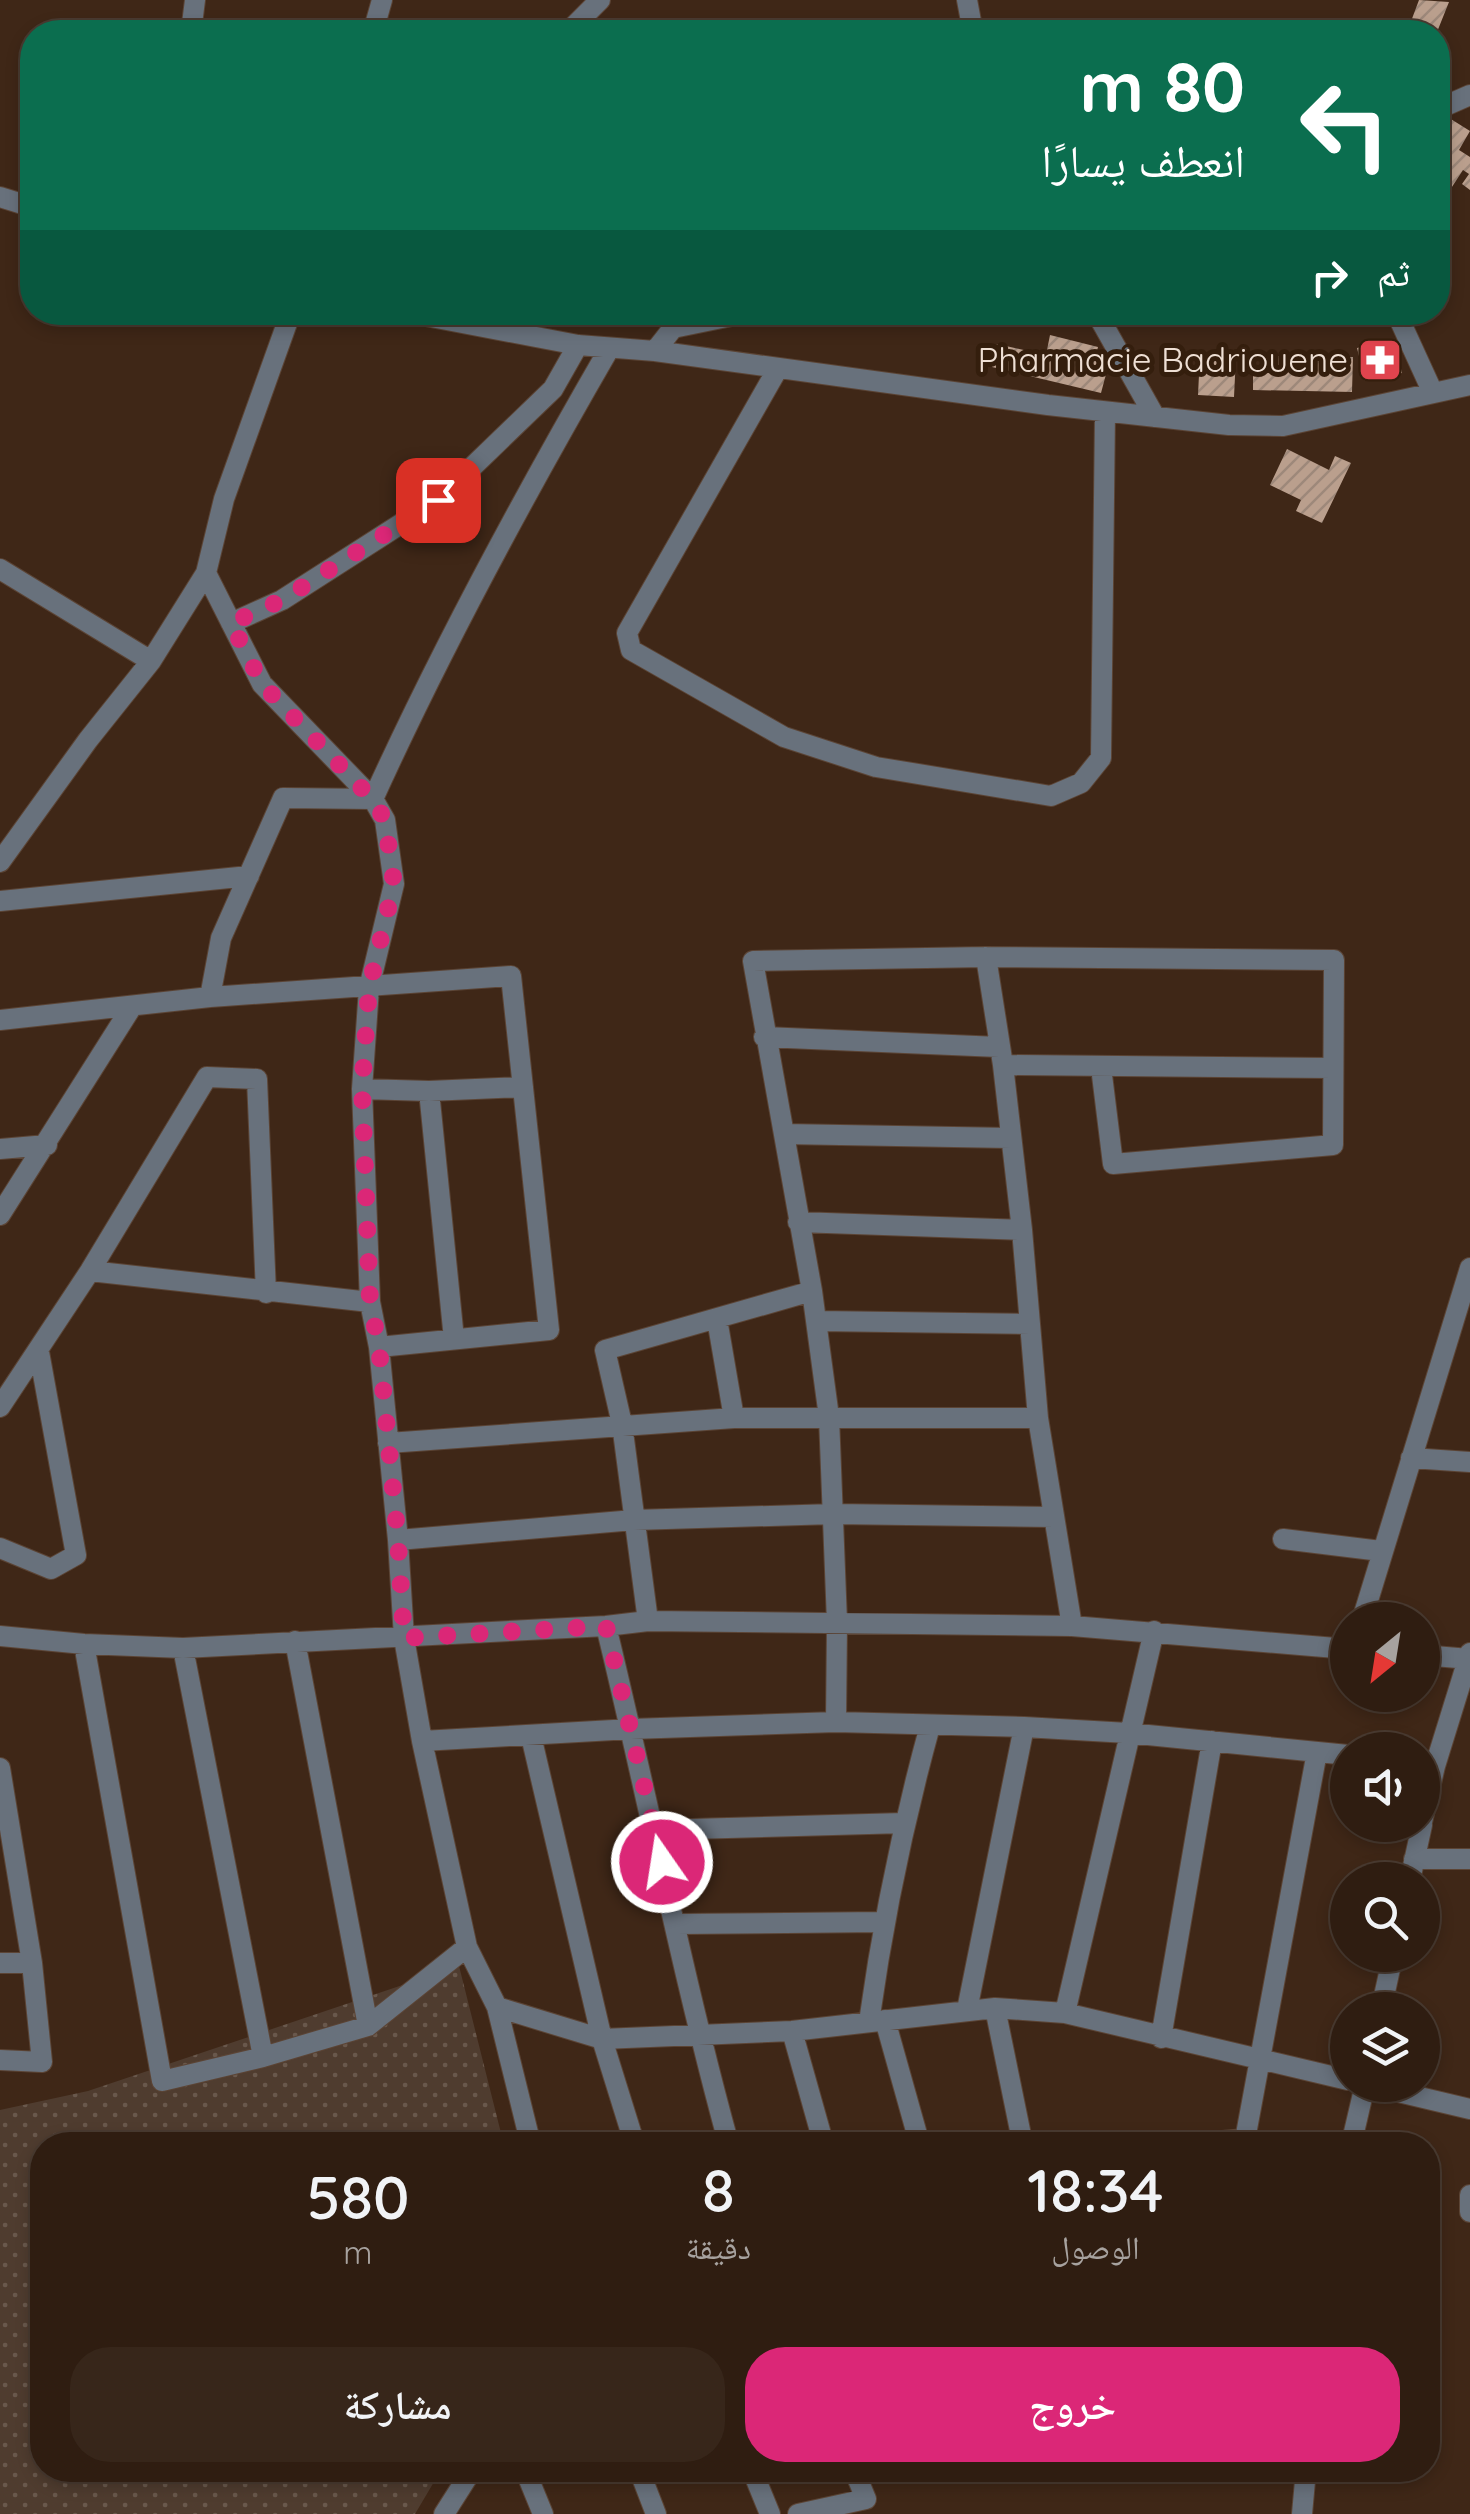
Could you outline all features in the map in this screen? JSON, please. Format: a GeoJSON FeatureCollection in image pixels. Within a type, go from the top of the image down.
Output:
{"type":"FeatureCollection","features":[{"type":"Feature","properties":{"kind":"street"},"geometry":{"type":"LineString","coordinates":[[580,20],[600,0]]}},
{"type":"Feature","properties":{"kind":"street"},"geometry":{"type":"LineString","coordinates":[[0,862],[151,661],[206,573],[224,499],[286,325]]}},
{"type":"Feature","properties":{"kind":"street"},"geometry":{"type":"LineString","coordinates":[[473,325],[578,345],[655,351],[777,370],[1229,425],[1283,426],[1470,385]]}},
{"type":"Feature","properties":{"kind":"street"},"geometry":{"type":"LineString","coordinates":[[655,351],[668,333],[683,325]]}},
{"type":"Feature","properties":{"kind":"street"},"geometry":{"type":"LineString","coordinates":[[1103,325],[1155,417]]}},
{"type":"Feature","properties":{"kind":"street"},"geometry":{"type":"LineString","coordinates":[[1407,325],[1434,394]]}},
{"type":"Feature","properties":{"kind":"street"},"geometry":{"type":"LineString","coordinates":[[231,623],[282,600],[438,500],[544,399],[578,345]]}},
{"type":"Feature","properties":{"kind":"street"},"geometry":{"type":"LineString","coordinates":[[373,800],[423,692],[547,456],[609,349]]}},
{"type":"Feature","properties":{"kind":"street"},"geometry":{"type":"LineString","coordinates":[[777,370],[627,633],[631,650],[784,738],[876,767],[1051,796],[1081,783],[1102,758],[1104,412]]}},
{"type":"Feature","properties":{"kind":"street"},"geometry":{"type":"LineString","coordinates":[[0,569],[151,661]]}},
{"type":"Feature","properties":{"kind":"street"},"geometry":{"type":"LineString","coordinates":[[206,573],[262,684],[373,800],[385,820],[394,884],[369,988],[362,1088],[370,1302],[379,1347],[404,1638],[467,1947],[497,2007],[528,2132]]}},
{"type":"Feature","properties":{"kind":"street"},"geometry":{"type":"LineString","coordinates":[[210,997],[221,938],[284,798],[373,800]]}},
{"type":"Feature","properties":{"kind":"street"},"geometry":{"type":"LineString","coordinates":[[0,901],[249,876]]}},
{"type":"Feature","properties":{"kind":"street"},"geometry":{"type":"LineString","coordinates":[[986,958],[1022,1230],[1038,1418],[1072,1626]]}},
{"type":"Feature","properties":{"kind":"street"},"geometry":{"type":"LineString","coordinates":[[836,1722],[838,1622],[829,1416],[812,1291],[764,1037],[754,961],[1334,960],[1333,1145],[1114,1164],[1101,1067]]}},
{"type":"Feature","properties":{"kind":"street"},"geometry":{"type":"LineString","coordinates":[[0,1020],[210,997],[511,976],[549,1330],[379,1347]]}},
{"type":"Feature","properties":{"kind":"street"},"geometry":{"type":"LineString","coordinates":[[0,1215],[131,1008]]}},
{"type":"Feature","properties":{"kind":"street"},"geometry":{"type":"LineString","coordinates":[[764,1037],[1101,1067],[1333,1068]]}},
{"type":"Feature","properties":{"kind":"street"},"geometry":{"type":"LineString","coordinates":[[0,1408],[90,1270],[207,1077],[257,1078],[266,1292]]}},
{"type":"Feature","properties":{"kind":"street"},"geometry":{"type":"LineString","coordinates":[[362,1088],[523,1087]]}},
{"type":"Feature","properties":{"kind":"street"},"geometry":{"type":"LineString","coordinates":[[429,1090],[454,1339]]}},
{"type":"Feature","properties":{"kind":"street"},"geometry":{"type":"LineString","coordinates":[[784,1134],[1010,1138]]}},
{"type":"Feature","properties":{"kind":"street"},"geometry":{"type":"LineString","coordinates":[[0,1148],[47,1145]]}},
{"type":"Feature","properties":{"kind":"street"},"geometry":{"type":"LineString","coordinates":[[798,1222],[1022,1230]]}},
{"type":"Feature","properties":{"kind":"street"},"geometry":{"type":"LineString","coordinates":[[1367,1602],[1470,1268]]}},
{"type":"Feature","properties":{"kind":"street"},"geometry":{"type":"LineString","coordinates":[[90,1270],[370,1302]]}},
{"type":"Feature","properties":{"kind":"street"},"geometry":{"type":"LineString","coordinates":[[648,1621],[622,1424],[605,1350],[812,1291]]}},
{"type":"Feature","properties":{"kind":"street"},"geometry":{"type":"LineString","coordinates":[[717,1318],[734,1418]]}},
{"type":"Feature","properties":{"kind":"street"},"geometry":{"type":"LineString","coordinates":[[816,1321],[1030,1324]]}},
{"type":"Feature","properties":{"kind":"street"},"geometry":{"type":"LineString","coordinates":[[0,1548],[51,1569],[76,1555],[38,1352]]}},
{"type":"Feature","properties":{"kind":"street"},"geometry":{"type":"LineString","coordinates":[[388,1442],[734,1418],[1038,1418]]}},
{"type":"Feature","properties":{"kind":"street"},"geometry":{"type":"LineString","coordinates":[[1412,1458],[1470,1462]]}},
{"type":"Feature","properties":{"kind":"street"},"geometry":{"type":"LineString","coordinates":[[398,1540],[634,1520],[834,1514],[1054,1516]]}},
{"type":"Feature","properties":{"kind":"street"},"geometry":{"type":"LineString","coordinates":[[1284,1538],[1381,1551]]}},
{"type":"Feature","properties":{"kind":"street"},"geometry":{"type":"LineString","coordinates":[[0,1636],[183,1648],[648,1621],[838,1622],[1072,1626],[1330,1647]]}},
{"type":"Feature","properties":{"kind":"street"},"geometry":{"type":"LineString","coordinates":[[606,1626],[726,2132]]}},
{"type":"Feature","properties":{"kind":"street"},"geometry":{"type":"LineString","coordinates":[[1065,2013],[1154,1631]]}},
{"type":"Feature","properties":{"kind":"street"},"geometry":{"type":"LineString","coordinates":[[295,1641],[368,2026]]}},
{"type":"Feature","properties":{"kind":"street"},"geometry":{"type":"LineString","coordinates":[[84,1644],[162,2081],[368,2026],[467,1947]]}},
{"type":"Feature","properties":{"kind":"street"},"geometry":{"type":"LineString","coordinates":[[183,1648],[263,2057]]}},
{"type":"Feature","properties":{"kind":"street"},"geometry":{"type":"LineString","coordinates":[[1440,1656],[1469,1657],[1440,1735]]}},
{"type":"Feature","properties":{"kind":"street"},"geometry":{"type":"LineString","coordinates":[[422,1741],[836,1722],[1024,1726],[1330,1753]]}},
{"type":"Feature","properties":{"kind":"street"},"geometry":{"type":"LineString","coordinates":[[915,2132],[877,2021],[882,1922],[930,1726]]}},
{"type":"Feature","properties":{"kind":"street"},"geometry":{"type":"LineString","coordinates":[[967,2010],[1024,1726]]}},
{"type":"Feature","properties":{"kind":"street"},"geometry":{"type":"LineString","coordinates":[[531,1736],[602,2038],[631,2132]]}},
{"type":"Feature","properties":{"kind":"street"},"geometry":{"type":"LineString","coordinates":[[1161,2038],[1212,1741]]}},
{"type":"Feature","properties":{"kind":"street"},"geometry":{"type":"LineString","coordinates":[[1246,2132],[1318,1752]]}},
{"type":"Feature","properties":{"kind":"street"},"geometry":{"type":"LineString","coordinates":[[0,1768],[7,1865],[32,1963],[42,2062],[0,2060]]}},
{"type":"Feature","properties":{"kind":"street"},"geometry":{"type":"LineString","coordinates":[[655,1830],[904,1823]]}},
{"type":"Feature","properties":{"kind":"street"},"geometry":{"type":"LineString","coordinates":[[1440,1865],[1470,1859]]}},
{"type":"Feature","properties":{"kind":"street"},"geometry":{"type":"LineString","coordinates":[[676,1924],[882,1922]]}},
{"type":"Feature","properties":{"kind":"street"},"geometry":{"type":"LineString","coordinates":[[0,1963],[32,1963]]}},
{"type":"Feature","properties":{"kind":"street"},"geometry":{"type":"LineString","coordinates":[[497,2007],[602,2038],[792,2032],[996,2008],[1065,2013],[1330,2076]]}},
{"type":"Feature","properties":{"kind":"street"},"geometry":{"type":"LineString","coordinates":[[996,2008],[1020,2132]]}},
{"type":"Feature","properties":{"kind":"street"},"geometry":{"type":"LineString","coordinates":[[792,2032],[820,2132]]}},
{"type":"Feature","properties":{"kind":"street"},"geometry":{"type":"LineString","coordinates":[[1355,2132],[1363,2102]]}},
{"type":"Feature","properties":{"kind":"street"},"geometry":{"type":"LineString","coordinates":[[1440,2102],[1470,2109]]}},
{"type":"Feature","properties":{"kind":"street"},"geometry":{"type":"LineString","coordinates":[[1470,2195],[1470,2212]]}},
{"type":"Feature","properties":{"kind":"street"},"geometry":{"type":"LineString","coordinates":[[444,2514],[464,2482]]}},
{"type":"Feature","properties":{"kind":"street"},"geometry":{"type":"LineString","coordinates":[[529,2482],[543,2514]]}},
{"type":"Feature","properties":{"kind":"street"},"geometry":{"type":"LineString","coordinates":[[644,2482],[656,2514]]}},
{"type":"Feature","properties":{"kind":"street"},"geometry":{"type":"LineString","coordinates":[[757,2482],[770,2514]]}},
{"type":"Feature","properties":{"kind":"street"},"geometry":{"type":"LineString","coordinates":[[798,2514],[866,2500],[859,2482]]}},
{"type":"Feature","properties":{"kind":"street"},"geometry":{"type":"LineString","coordinates":[[1302,2514],[1305,2482]]}},
{"type":"Feature","properties":{"kind":"shaded area"},"geometry":{"type":"Polygon","coordinates":[[[459,1966],[501,2132],[30,2132],[30,2482],[434,2482],[415,2514],[0,2514],[0,2110],[88,2091],[459,1966]]]}},
{"type":"Feature","properties":{"kind":"building"},"geometry":{"type":"Polygon","coordinates":[[[1419,0],[1449,2],[1442,20],[1412,20],[1419,0]]]}},
{"type":"Feature","properties":{"kind":"building"},"geometry":{"type":"Polygon","coordinates":[[[1450,118],[1470,131],[1459,150],[1470,157],[1470,190],[1462,184],[1469,174],[1463,170],[1450,190],[1450,118]]]}},
{"type":"Feature","properties":{"kind":"building"},"geometry":{"type":"Polygon","coordinates":[[[1050,335],[1098,347],[1095,359],[1109,363],[1101,393],[992,367],[997,344],[1046,355],[1050,335]]]}},
{"type":"Feature","properties":{"kind":"building","name":"Pharmacie Badriouene"},"geometry":{"type":"Polygon","coordinates":[[[1394,339],[1402,373],[1365,381],[1357,348],[1394,339]]]}},
{"type":"Feature","properties":{"kind":"building"},"geometry":{"type":"Polygon","coordinates":[[[1200,354],[1236,356],[1234,397],[1198,395],[1200,354]]]}},
{"type":"Feature","properties":{"kind":"building"},"geometry":{"type":"Polygon","coordinates":[[[1277,356],[1353,357],[1352,392],[1253,390],[1253,373],[1277,373],[1277,356]]]}},
{"type":"Feature","properties":{"kind":"building"},"geometry":{"type":"Polygon","coordinates":[[[1287,449],[1329,470],[1335,456],[1351,463],[1322,523],[1296,511],[1301,500],[1270,485],[1287,449]]]}},
{"type":"Feature","properties":{"kind":"place","name":"Pharmacie Badriouene"},"geometry":{"type":"Point","coordinates":[1380,360]}},
{"type":"Feature","properties":{"kind":"route"},"geometry":{"type":"LineString","coordinates":[[438,500],[282,600],[231,623],[262,684],[373,800],[385,820],[394,884],[369,988],[362,1088],[370,1302],[379,1347],[404,1638],[606,1626],[662,1862]]}}]}
